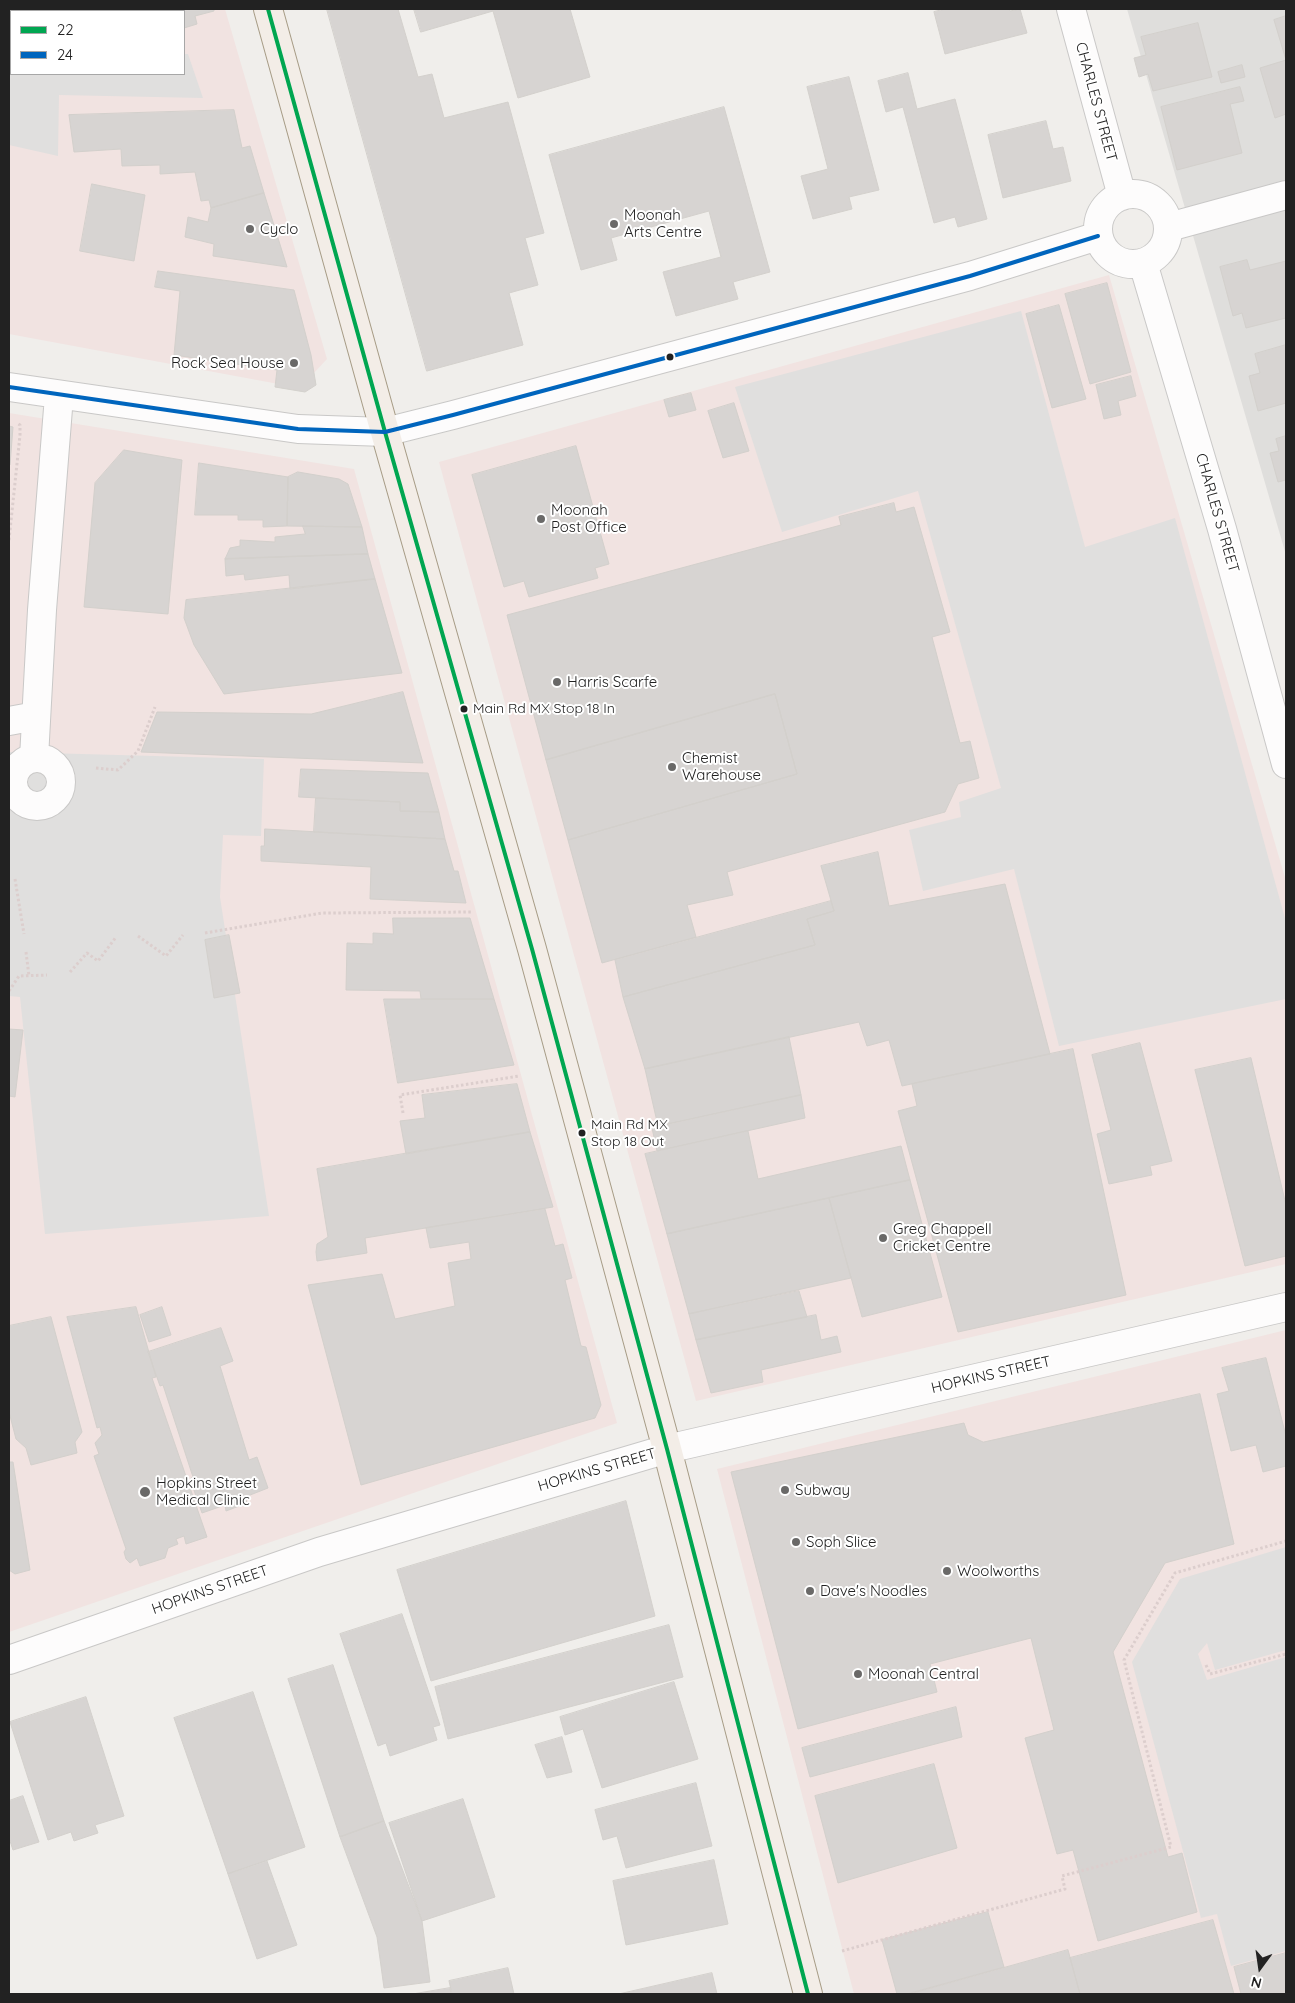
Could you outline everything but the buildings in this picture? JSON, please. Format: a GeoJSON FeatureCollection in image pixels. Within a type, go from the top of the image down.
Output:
{"type":"FeatureCollection","features":[{"type":"Feature","properties":{"kind":"main road"},"geometry":{"type":"LineString","coordinates":[[268,9],[385,432],[532,949],[667,1449],[808,1994]]}},
{"type":"Feature","properties":{"kind":"street","name":"CHARLES STREET"},"geometry":{"type":"LineString","coordinates":[[1071,9],[1122,196]]}},
{"type":"Feature","properties":{"kind":"street"},"geometry":{"type":"LineString","coordinates":[[1132,193],[1143,195],[1153,200],[1161,207],[1169,227],[1167,239],[1162,249],[1143,263],[1120,262],[1102,247],[1098,236],[1099,221],[1105,207],[1113,200],[1122,196],[1132,193]]}},
{"type":"Feature","properties":{"kind":"street"},"geometry":{"type":"LineString","coordinates":[[1169,227],[1286,195]]}},
{"type":"Feature","properties":{"kind":"street"},"geometry":{"type":"LineString","coordinates":[[9,387],[59,396],[298,429],[385,432],[453,416],[934,286],[1098,236]]}},
{"type":"Feature","properties":{"kind":"street","name":"CHARLES STREET"},"geometry":{"type":"LineString","coordinates":[[1143,263],[1222,529],[1286,764]]}},
{"type":"Feature","properties":{"kind":"street"},"geometry":{"type":"LineString","coordinates":[[34,758],[42,610],[59,396]]}},
{"type":"Feature","properties":{"kind":"street"},"geometry":{"type":"LineString","coordinates":[[9,721],[36,716]]}},
{"type":"Feature","properties":{"kind":"street","name":"HOPKINS STREET"},"geometry":{"type":"LineString","coordinates":[[9,1660],[319,1552],[667,1449],[1286,1307]]}},
{"type":"Feature","properties":{"kind":"path"},"geometry":{"type":"LineString","coordinates":[[9,540],[20,435],[20,425],[11,419]]}},
{"type":"Feature","properties":{"kind":"path"},"geometry":{"type":"LineString","coordinates":[[96,768],[118,770],[138,751],[155,707]]}},
{"type":"Feature","properties":{"kind":"path"},"geometry":{"type":"LineString","coordinates":[[15,879],[24,934]]}},
{"type":"Feature","properties":{"kind":"path"},"geometry":{"type":"LineString","coordinates":[[206,933],[322,913],[473,912]]}},
{"type":"Feature","properties":{"kind":"path"},"geometry":{"type":"LineString","coordinates":[[138,936],[166,956],[183,935]]}},
{"type":"Feature","properties":{"kind":"path"},"geometry":{"type":"LineString","coordinates":[[70,972],[87,953],[98,961],[116,937]]}},
{"type":"Feature","properties":{"kind":"path"},"geometry":{"type":"LineString","coordinates":[[26,952],[29,976]]}},
{"type":"Feature","properties":{"kind":"path"},"geometry":{"type":"LineString","coordinates":[[9,991],[19,976],[47,975]]}},
{"type":"Feature","properties":{"kind":"path"},"geometry":{"type":"LineString","coordinates":[[403,1113],[400,1095],[518,1076]]}},
{"type":"Feature","properties":{"kind":"path"},"geometry":{"type":"LineString","coordinates":[[842,1951],[1065,1889],[1062,1876],[1171,1847],[1124,1660],[1175,1573],[1286,1541]]}},
{"type":"Feature","properties":{"kind":"path"},"geometry":{"type":"LineString","coordinates":[[1206,1665],[1210,1674],[1286,1654]]}},
{"type":"Feature","properties":{"kind":"shaded area"},"geometry":{"type":"Polygon","coordinates":[[[9,9],[225,9],[327,359],[300,388],[9,334],[9,9]]]}},
{"type":"Feature","properties":{"kind":"shaded area"},"geometry":{"type":"Polygon","coordinates":[[[9,9],[60,10],[10,10],[10,75],[185,75],[185,54],[188,54],[203,98],[59,95],[58,156],[9,145],[9,9]]]}},
{"type":"Feature","properties":{"kind":"shaded area"},"geometry":{"type":"Polygon","coordinates":[[[1127,9],[1286,9],[1286,555],[1127,9]]]}},
{"type":"Feature","properties":{"kind":"shaded area"},"geometry":{"type":"Polygon","coordinates":[[[1109,275],[1286,881],[1286,1264],[696,1401],[439,462],[1109,275]]]}},
{"type":"Feature","properties":{"kind":"shaded area"},"geometry":{"type":"Polygon","coordinates":[[[1021,311],[1085,547],[1175,518],[1286,922],[1286,999],[1059,1046],[1014,869],[923,891],[909,830],[961,817],[959,802],[1001,788],[918,491],[782,532],[735,387],[1021,311]]]}},
{"type":"Feature","properties":{"kind":"shaded area"},"geometry":{"type":"Polygon","coordinates":[[[9,413],[354,469],[617,1423],[9,1632],[9,413]]]}},
{"type":"Feature","properties":{"kind":"shaded area"},"geometry":{"type":"Polygon","coordinates":[[[9,752],[264,759],[261,836],[223,835],[220,897],[269,1216],[45,1234],[20,997],[9,996],[9,752]]]}},
{"type":"Feature","properties":{"kind":"shaded area"},"geometry":{"type":"Polygon","coordinates":[[[1286,1330],[1286,1994],[854,1994],[717,1469],[1286,1330]]]}},
{"type":"Feature","properties":{"kind":"shaded area"},"geometry":{"type":"Polygon","coordinates":[[[1286,1547],[1286,1650],[1215,1670],[1207,1643],[1198,1654],[1207,1680],[1286,1657],[1286,1951],[1231,1966],[1217,1914],[1201,1918],[1132,1662],[1180,1579],[1286,1547]]]}},
{"type":"Feature","properties":{"kind":"transit line","name":"22"},"geometry":{"type":"LineString","coordinates":[[268,9],[385,432],[532,949],[667,1449],[808,1994]]}},
{"type":"Feature","properties":{"kind":"transit line","name":"24"},"geometry":{"type":"LineString","coordinates":[[9,387],[298,429],[385,432],[970,276],[1098,236]]}},
{"type":"Feature","properties":{"kind":"place","name":"Moonah Arts Centre"},"geometry":{"type":"Point","coordinates":[614,224]}},
{"type":"Feature","properties":{"kind":"place","name":"Cyclo"},"geometry":{"type":"Point","coordinates":[250,229]}},
{"type":"Feature","properties":{"kind":"place","name":"Rock Sea House"},"geometry":{"type":"Point","coordinates":[294,363]}},
{"type":"Feature","properties":{"kind":"place","name":"Moonah Post Office"},"geometry":{"type":"Point","coordinates":[541,519]}},
{"type":"Feature","properties":{"kind":"place","name":"Harris Scarfe"},"geometry":{"type":"Point","coordinates":[557,682]}},
{"type":"Feature","properties":{"kind":"place","name":"Main Rd MX Stop 18 In"},"geometry":{"type":"Point","coordinates":[464,709]}},
{"type":"Feature","properties":{"kind":"place","name":"Chemist Warehouse"},"geometry":{"type":"Point","coordinates":[672,767]}},
{"type":"Feature","properties":{"kind":"place","name":"Main Rd MX Stop 18 Out"},"geometry":{"type":"Point","coordinates":[582,1133]}},
{"type":"Feature","properties":{"kind":"place","name":"Greg Chappell Cricket Centre"},"geometry":{"type":"Point","coordinates":[883,1238]}},
{"type":"Feature","properties":{"kind":"place","name":"Subway"},"geometry":{"type":"Point","coordinates":[785,1490]}},
{"type":"Feature","properties":{"kind":"place","name":"Hopkins Street Medical Clinic"},"geometry":{"type":"Point","coordinates":[145,1492]}},
{"type":"Feature","properties":{"kind":"place","name":"Soph Slice"},"geometry":{"type":"Point","coordinates":[796,1542]}},
{"type":"Feature","properties":{"kind":"place","name":"Woolworths"},"geometry":{"type":"Point","coordinates":[947,1571]}},
{"type":"Feature","properties":{"kind":"place","name":"Dave's Noodles"},"geometry":{"type":"Point","coordinates":[810,1591]}},
{"type":"Feature","properties":{"kind":"place","name":"Moonah Central"},"geometry":{"type":"Point","coordinates":[858,1674]}}]}
